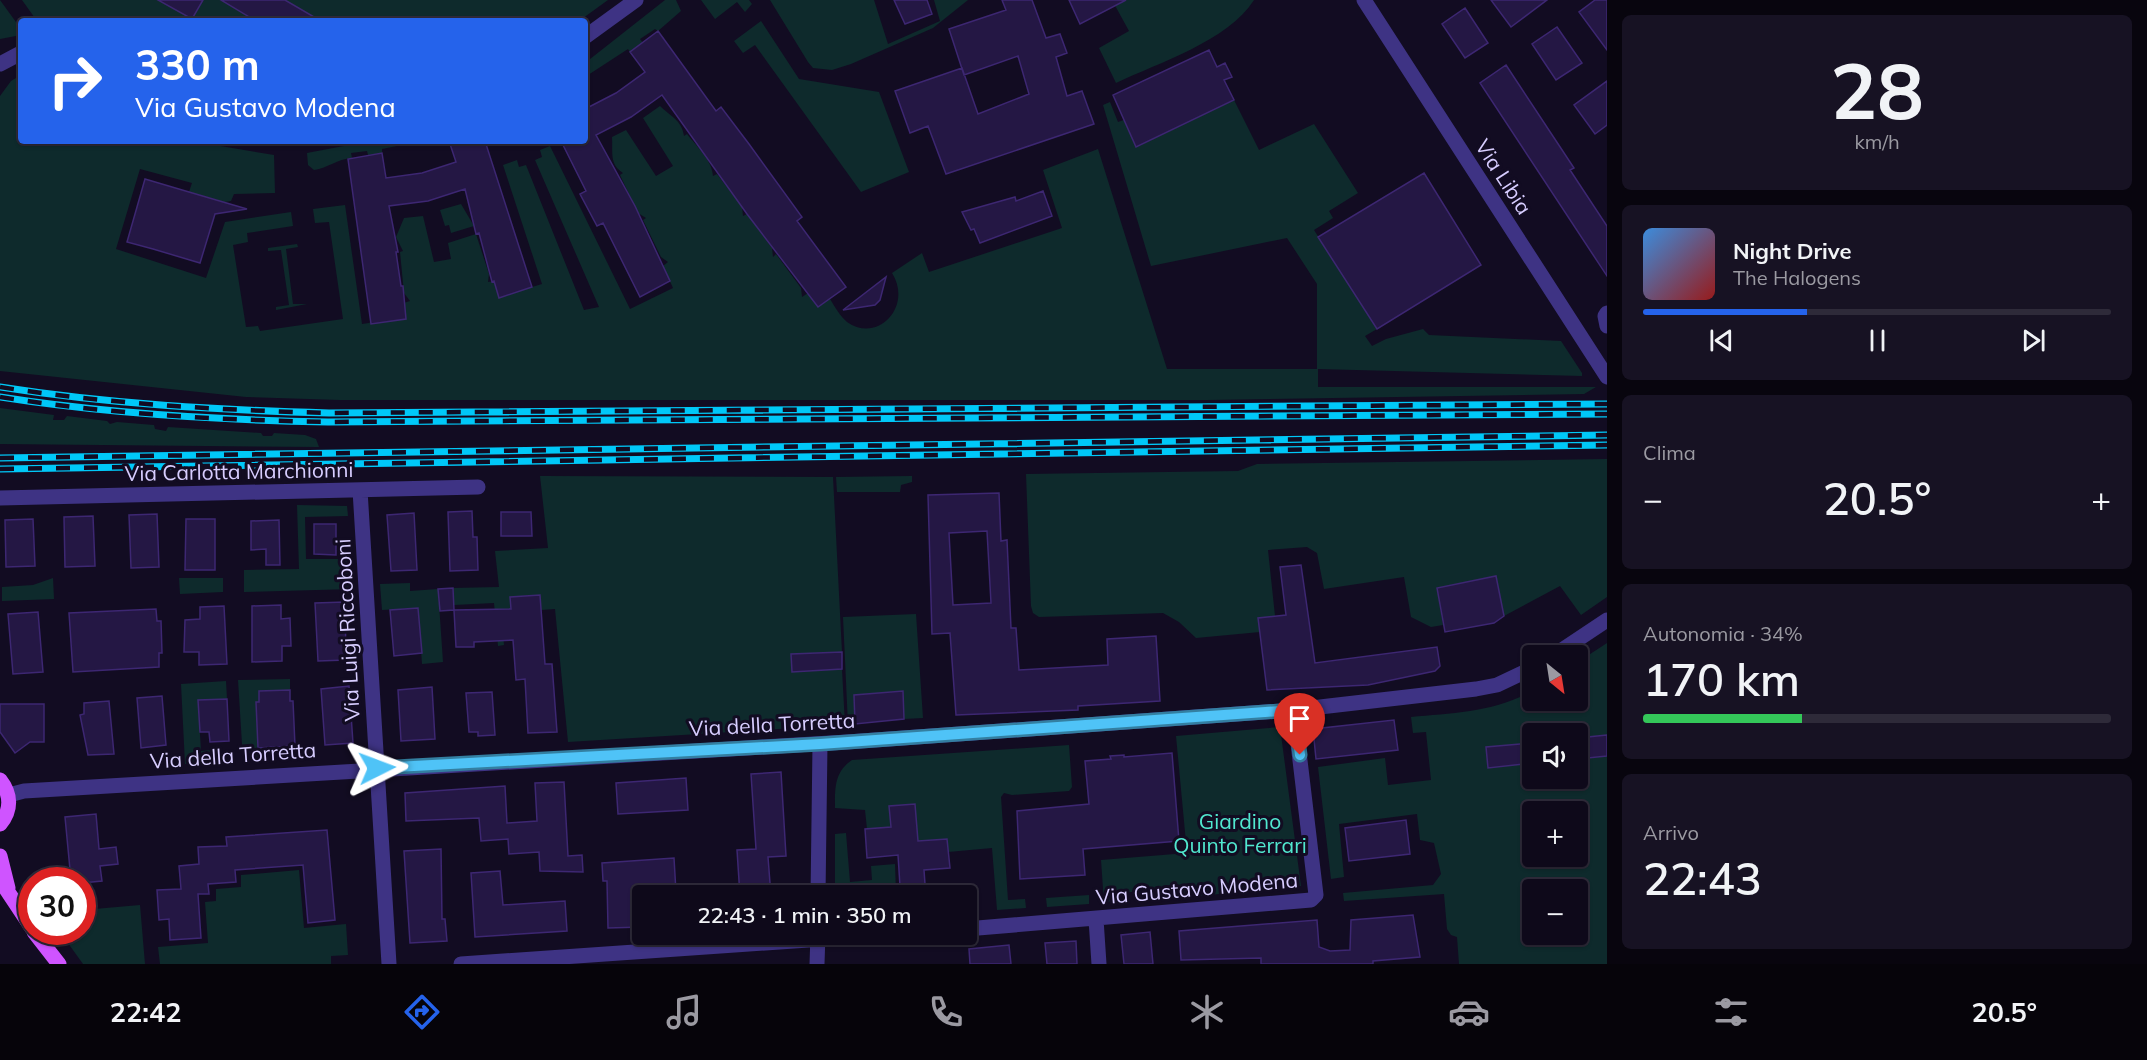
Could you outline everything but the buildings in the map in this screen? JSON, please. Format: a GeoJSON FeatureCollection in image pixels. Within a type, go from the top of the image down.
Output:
{"type":"FeatureCollection","features":[{"type":"Feature","properties":{"kind":"main road"},"geometry":{"type":"LineString","coordinates":[[0,780],[9,795],[8,812],[2,822],[0,840]]}},
{"type":"Feature","properties":{"kind":"main road"},"geometry":{"type":"LineString","coordinates":[[0,856],[12,899]]}},
{"type":"Feature","properties":{"kind":"main road"},"geometry":{"type":"LineString","coordinates":[[0,880],[18,908]]}},
{"type":"Feature","properties":{"kind":"main road"},"geometry":{"type":"LineString","coordinates":[[44,945],[59,964]]}},
{"type":"Feature","properties":{"kind":"street"},"geometry":{"type":"LineString","coordinates":[[588,35],[636,0]]}},
{"type":"Feature","properties":{"kind":"street","name":"Via Libia"},"geometry":{"type":"LineString","coordinates":[[1364,0],[1607,377]]}},
{"type":"Feature","properties":{"kind":"street"},"geometry":{"type":"LineString","coordinates":[[0,54],[18,54]]}},
{"type":"Feature","properties":{"kind":"street"},"geometry":{"type":"LineString","coordinates":[[0,64],[18,55]]}},
{"type":"Feature","properties":{"kind":"street","name":"Via Carlotta Marchionni"},"geometry":{"type":"LineString","coordinates":[[0,498],[478,487]]}},
{"type":"Feature","properties":{"kind":"street","name":"Via Luigi Riccoboni"},"geometry":{"type":"LineString","coordinates":[[360,490],[377,768]]}},
{"type":"Feature","properties":{"kind":"street"},"geometry":{"type":"LineString","coordinates":[[1570,645],[1607,620]]}},
{"type":"Feature","properties":{"kind":"street","name":"Via della Torretta"},"geometry":{"type":"LineString","coordinates":[[9,795],[24,791],[377,768],[820,744],[1294,710],[1476,689],[1497,684],[1522,673]]}},
{"type":"Feature","properties":{"kind":"street","name":"Via Gustavo Modena"},"geometry":{"type":"LineString","coordinates":[[977,928],[1311,900],[1316,895],[1294,710]]}},
{"type":"Feature","properties":{"kind":"street"},"geometry":{"type":"LineString","coordinates":[[818,885],[820,744]]}},
{"type":"Feature","properties":{"kind":"street"},"geometry":{"type":"LineString","coordinates":[[377,768],[389,964]]}},
{"type":"Feature","properties":{"kind":"street"},"geometry":{"type":"LineString","coordinates":[[1096,919],[1099,964]]}},
{"type":"Feature","properties":{"kind":"street"},"geometry":{"type":"LineString","coordinates":[[461,964],[712,945]]}},
{"type":"Feature","properties":{"kind":"street"},"geometry":{"type":"LineString","coordinates":[[817,964],[818,945]]}},
{"type":"Feature","properties":{"kind":"green space"},"geometry":{"type":"Polygon","coordinates":[[[0,0],[18,25],[18,36],[0,39],[0,0]]]}},
{"type":"Feature","properties":{"kind":"green space"},"geometry":{"type":"Polygon","coordinates":[[[22,0],[608,0],[583,18],[35,18],[22,0]]]}},
{"type":"Feature","properties":{"kind":"green space"},"geometry":{"type":"Polygon","coordinates":[[[665,0],[676,0],[681,11],[658,31],[655,29],[640,39],[643,43],[630,52],[628,49],[588,75],[588,61],[665,0]]]}},
{"type":"Feature","properties":{"kind":"green space"},"geometry":{"type":"Polygon","coordinates":[[[701,0],[749,0],[752,4],[745,12],[737,2],[715,19],[701,0]]]}},
{"type":"Feature","properties":{"kind":"green space"},"geometry":{"type":"Polygon","coordinates":[[[770,0],[874,0],[888,44],[940,21],[934,0],[968,0],[933,28],[832,70],[813,68],[770,0]]]}},
{"type":"Feature","properties":{"kind":"green space"},"geometry":{"type":"Polygon","coordinates":[[[1112,0],[1254,0],[1242,15],[1210,39],[1116,83],[1099,48],[1129,31],[1112,0]]]}},
{"type":"Feature","properties":{"kind":"green space"},"geometry":{"type":"Polygon","coordinates":[[[761,21],[799,79],[879,92],[909,172],[861,192],[755,45],[743,53],[734,41],[761,21]]]}},
{"type":"Feature","properties":{"kind":"green space"},"geometry":{"type":"Polygon","coordinates":[[[18,77],[18,144],[209,144],[274,155],[275,193],[234,194],[231,201],[218,203],[218,200],[189,192],[192,183],[140,169],[116,249],[206,278],[225,222],[291,212],[293,226],[247,233],[248,242],[233,245],[246,327],[258,326],[260,331],[343,319],[329,222],[315,223],[313,209],[345,205],[362,324],[375,321],[410,301],[404,293],[400,252],[403,251],[396,237],[404,218],[423,216],[434,262],[451,259],[448,243],[476,234],[489,274],[488,282],[494,281],[499,297],[542,284],[503,165],[517,160],[519,167],[526,165],[584,310],[599,307],[535,160],[542,157],[540,150],[550,146],[630,309],[673,288],[663,266],[668,262],[661,257],[643,220],[646,218],[638,213],[620,175],[623,173],[616,166],[612,153],[612,137],[626,130],[656,176],[673,166],[643,118],[660,106],[678,122],[684,136],[687,134],[703,154],[710,165],[713,176],[717,174],[742,207],[743,216],[747,214],[772,248],[773,257],[776,254],[801,288],[802,297],[808,293],[818,307],[830,299],[844,320],[859,328],[880,325],[889,318],[898,298],[897,285],[892,273],[922,253],[929,272],[1062,228],[1043,170],[1098,149],[1167,369],[1317,369],[1317,284],[1287,238],[1151,266],[1103,105],[1110,102],[1118,122],[1124,120],[1137,147],[1234,100],[1259,150],[1314,124],[1358,193],[1329,211],[1333,218],[1314,230],[1377,329],[1365,336],[1372,346],[1386,339],[1423,329],[1429,335],[1561,341],[1582,373],[1582,376],[1318,369],[1318,387],[1596,387],[1584,394],[1208,400],[340,400],[246,397],[0,371],[0,96],[11,81],[18,77]]]}},
{"type":"Feature","properties":{"kind":"green space"},"geometry":{"type":"Polygon","coordinates":[[[354,144],[407,144],[382,149],[382,153],[368,155],[367,151],[351,153],[352,158],[314,170],[308,165],[307,153],[354,144]]]}},
{"type":"Feature","properties":{"kind":"green space"},"geometry":{"type":"Polygon","coordinates":[[[461,204],[474,226],[451,233],[449,225],[445,226],[440,210],[461,204]]]}},
{"type":"Feature","properties":{"kind":"green space"},"geometry":{"type":"Polygon","coordinates":[[[297,244],[298,247],[286,249],[293,304],[307,304],[276,310],[276,307],[289,305],[281,250],[268,251],[268,248],[297,244]]]}},
{"type":"Feature","properties":{"kind":"green space"},"geometry":{"type":"Polygon","coordinates":[[[0,408],[54,415],[53,420],[64,420],[67,416],[107,421],[110,424],[117,422],[154,425],[155,429],[166,431],[168,427],[261,433],[263,436],[272,436],[274,433],[305,435],[316,439],[319,447],[0,444],[0,408]]]}},
{"type":"Feature","properties":{"kind":"green space"},"geometry":{"type":"Polygon","coordinates":[[[1607,459],[1607,597],[1581,615],[1560,586],[1504,616],[1495,576],[1437,588],[1443,625],[1431,627],[1411,617],[1404,577],[1324,589],[1317,553],[1307,547],[1268,550],[1275,616],[1260,632],[1196,638],[1179,622],[1163,613],[1039,617],[1033,613],[1031,606],[1026,474],[1238,471],[1257,464],[1607,459]]]}},
{"type":"Feature","properties":{"kind":"green space"},"geometry":{"type":"Polygon","coordinates":[[[540,476],[833,477],[842,652],[792,654],[793,671],[842,669],[845,725],[568,742],[555,609],[541,610],[540,595],[510,597],[511,611],[501,611],[504,645],[498,646],[494,603],[454,605],[453,588],[499,587],[495,551],[548,548],[540,476]]]}},
{"type":"Feature","properties":{"kind":"green space"},"geometry":{"type":"Polygon","coordinates":[[[912,476],[912,482],[901,485],[900,492],[837,492],[836,477],[912,476]]]}},
{"type":"Feature","properties":{"kind":"green space"},"geometry":{"type":"Polygon","coordinates":[[[297,505],[347,506],[348,516],[305,517],[306,559],[351,559],[353,589],[244,592],[244,570],[299,569],[297,505]]]}},
{"type":"Feature","properties":{"kind":"green space"},"geometry":{"type":"Polygon","coordinates":[[[53,578],[54,599],[2,601],[2,587],[33,585],[53,578]]]}},
{"type":"Feature","properties":{"kind":"green space"},"geometry":{"type":"Polygon","coordinates":[[[179,578],[223,578],[223,592],[180,594],[179,578]]]}},
{"type":"Feature","properties":{"kind":"green space"},"geometry":{"type":"Polygon","coordinates":[[[410,583],[410,591],[438,589],[443,662],[422,664],[418,608],[382,610],[380,584],[410,583]]]}},
{"type":"Feature","properties":{"kind":"green space"},"geometry":{"type":"Polygon","coordinates":[[[916,614],[923,718],[904,719],[903,691],[854,695],[855,724],[848,725],[843,617],[916,614]]]}},
{"type":"Feature","properties":{"kind":"green space"},"geometry":{"type":"Polygon","coordinates":[[[1607,643],[1607,964],[1459,964],[1457,937],[1451,935],[1447,929],[1444,894],[1344,901],[1343,893],[1433,885],[1441,874],[1434,843],[1420,840],[1417,814],[1339,824],[1344,877],[1331,879],[1318,767],[1385,758],[1388,785],[1431,780],[1426,732],[1413,733],[1411,717],[1489,707],[1522,696],[1522,711],[1588,711],[1588,655],[1607,643]]]}},
{"type":"Feature","properties":{"kind":"green space"},"geometry":{"type":"Polygon","coordinates":[[[290,679],[290,690],[259,691],[259,702],[256,703],[258,747],[266,747],[267,759],[243,760],[238,680],[290,679]]]}},
{"type":"Feature","properties":{"kind":"green space"},"geometry":{"type":"Polygon","coordinates":[[[226,681],[227,699],[198,701],[201,751],[211,750],[211,762],[185,764],[181,684],[226,681]]]}},
{"type":"Feature","properties":{"kind":"green space","name":"Giardino Quinto Ferrari"},"geometry":{"type":"Polygon","coordinates":[[[1280,727],[1301,886],[1159,900],[1150,890],[1113,894],[1111,901],[1104,903],[1101,860],[1187,853],[1176,736],[1280,727]]]}},
{"type":"Feature","properties":{"kind":"green space"},"geometry":{"type":"Polygon","coordinates":[[[1069,745],[1072,787],[1069,791],[1012,795],[1004,793],[1001,797],[1008,900],[1025,899],[1026,908],[997,910],[992,848],[948,852],[947,839],[918,841],[889,806],[891,827],[867,829],[865,810],[835,808],[839,775],[852,760],[1069,745]]]}},
{"type":"Feature","properties":{"kind":"green space"},"geometry":{"type":"Polygon","coordinates":[[[846,833],[850,882],[872,880],[871,866],[895,864],[896,885],[835,885],[835,834],[846,833]]]}},
{"type":"Feature","properties":{"kind":"green space"},"geometry":{"type":"Polygon","coordinates":[[[299,870],[304,928],[346,924],[348,955],[331,956],[331,964],[160,964],[158,947],[208,943],[205,902],[216,901],[216,889],[241,887],[241,875],[299,870]]]}},
{"type":"Feature","properties":{"kind":"green space"},"geometry":{"type":"Polygon","coordinates":[[[1089,895],[1089,904],[1047,907],[1046,898],[1089,895]]]}},
{"type":"Feature","properties":{"kind":"green space"},"geometry":{"type":"Polygon","coordinates":[[[140,905],[145,964],[83,964],[69,945],[96,945],[96,909],[140,905]]]}},
{"type":"Feature","properties":{"kind":"railway"},"geometry":{"type":"LineString","coordinates":[[0,387],[82,398],[164,405],[329,413],[1607,404]]}},
{"type":"Feature","properties":{"kind":"railway"},"geometry":{"type":"LineString","coordinates":[[0,397],[82,408],[164,415],[328,422],[1607,414]]}},
{"type":"Feature","properties":{"kind":"railway"},"geometry":{"type":"LineString","coordinates":[[0,458],[1607,435]]}},
{"type":"Feature","properties":{"kind":"railway"},"geometry":{"type":"LineString","coordinates":[[0,469],[1607,445]]}},
{"type":"Feature","properties":{"kind":"route"},"geometry":{"type":"LineString","coordinates":[[377,768],[820,744],[1294,710],[1300,755]]}}]}
